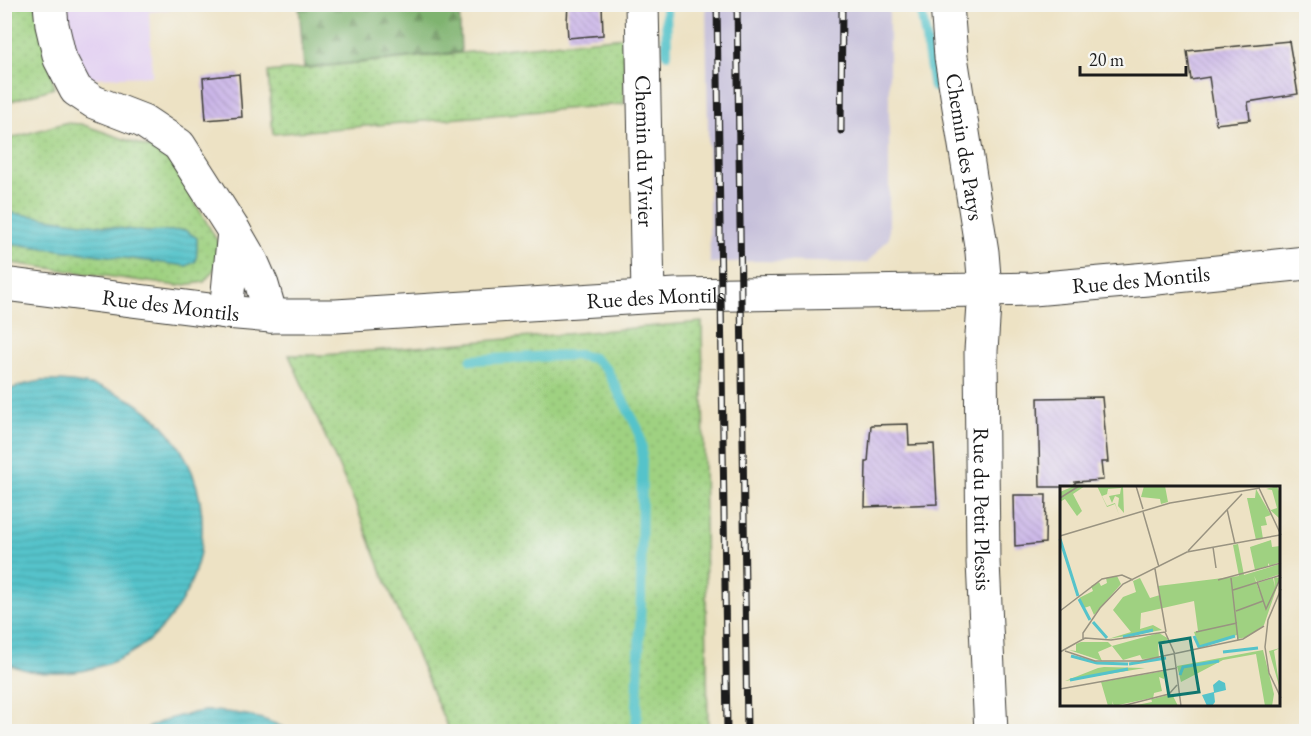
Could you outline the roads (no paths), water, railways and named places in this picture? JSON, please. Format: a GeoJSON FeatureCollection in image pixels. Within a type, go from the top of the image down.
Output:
{"type":"FeatureCollection","features":[{"type":"Feature","properties":{"kind":"street"},"geometry":{"type":"LineString","coordinates":[[50,4],[60,59],[76,90],[94,102],[143,120],[179,145],[252,262],[272,316]]}},
{"type":"Feature","properties":{"kind":"street","name":"Chemin du Vivier"},"geometry":{"type":"LineString","coordinates":[[642,4],[648,296]]}},
{"type":"Feature","properties":{"kind":"street","name":"Chemin des Patys"},"geometry":{"type":"LineString","coordinates":[[947,4],[951,57],[982,252],[985,289]]}},
{"type":"Feature","properties":{"kind":"street"},"geometry":{"type":"LineString","coordinates":[[226,312],[234,231]]}},
{"type":"Feature","properties":{"kind":"street","name":"Rue des Montils"},"geometry":{"type":"LineString","coordinates":[[4,284],[226,312],[272,316],[336,316],[648,296],[1033,289],[1306,263]]}},
{"type":"Feature","properties":{"kind":"street","name":"Rue du Petit Plessis"},"geometry":{"type":"LineString","coordinates":[[985,289],[981,351],[983,562],[991,732]]}},
{"type":"Feature","properties":{"kind":"water"},"geometry":{"type":"Polygon","coordinates":[[[4,212],[147,232],[185,230],[197,238],[196,261],[187,266],[5,243],[4,212]]]}},
{"type":"Feature","properties":{"kind":"water"},"geometry":{"type":"Polygon","coordinates":[[[42,381],[66,381],[90,385],[112,391],[134,402],[159,422],[178,445],[192,472],[200,501],[202,531],[198,561],[188,590],[171,617],[137,649],[105,665],[83,671],[38,672],[5,663],[5,391],[42,381]]]}},
{"type":"Feature","properties":{"kind":"water"},"geometry":{"type":"Polygon","coordinates":[[[205,711],[249,715],[290,731],[142,731],[172,718],[205,711]]]}},
{"type":"Feature","properties":{"kind":"waterway"},"geometry":{"type":"LineString","coordinates":[[666,4],[667,54]]}},
{"type":"Feature","properties":{"kind":"waterway"},"geometry":{"type":"LineString","coordinates":[[920,4],[934,87]]}},
{"type":"Feature","properties":{"kind":"waterway"},"geometry":{"type":"LineString","coordinates":[[471,360],[577,355],[593,358],[607,370],[638,429],[642,448],[641,598],[636,732]]}},
{"type":"Feature","properties":{"kind":"railway"},"geometry":{"type":"LineString","coordinates":[[717,4],[727,732]]}},
{"type":"Feature","properties":{"kind":"railway"},"geometry":{"type":"LineString","coordinates":[[737,4],[747,732]]}},
{"type":"Feature","properties":{"kind":"railway"},"geometry":{"type":"LineString","coordinates":[[841,131],[842,4]]}}]}
